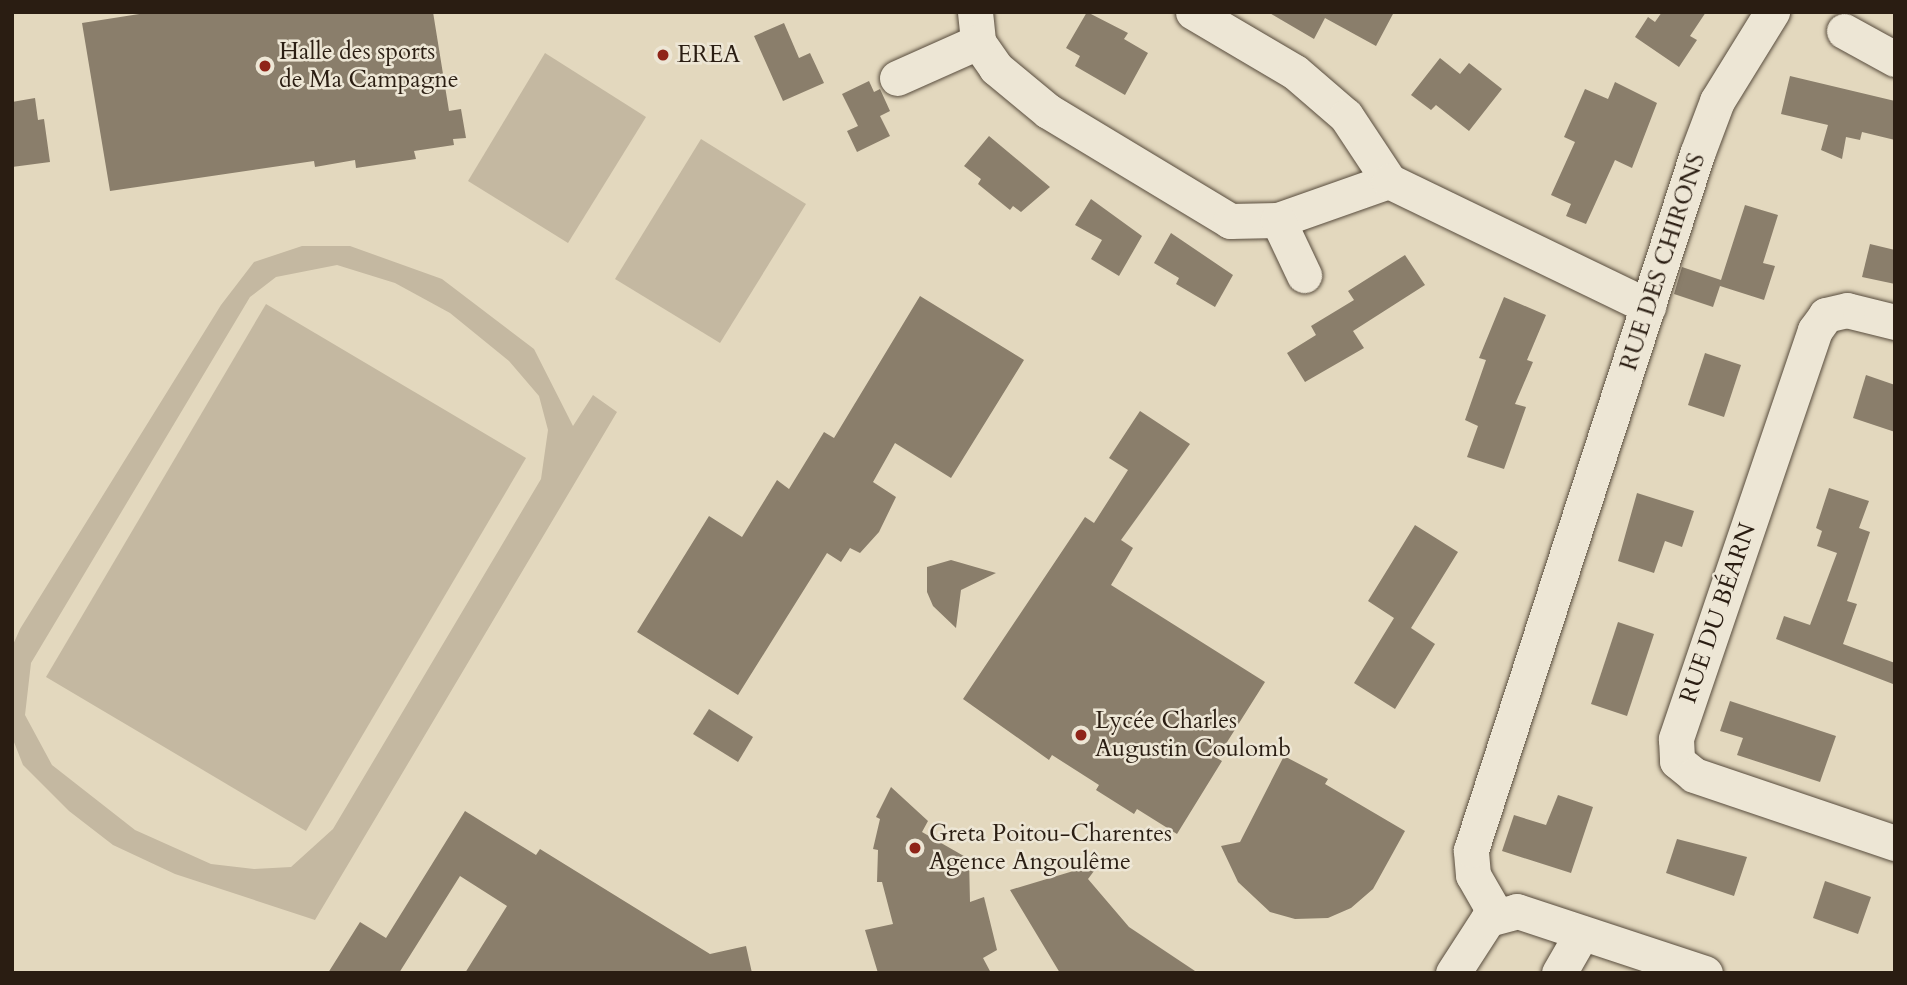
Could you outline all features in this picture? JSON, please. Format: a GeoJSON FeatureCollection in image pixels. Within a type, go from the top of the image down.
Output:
{"type":"FeatureCollection","features":[{"type":"Feature","properties":{"kind":"street"},"geometry":{"type":"LineString","coordinates":[[1193,12],[1294,72],[1346,116],[1389,181],[1647,306]]}},
{"type":"Feature","properties":{"kind":"street","name":"RUE DES CHIRONS"},"geometry":{"type":"LineString","coordinates":[[1496,915],[1473,876],[1471,850],[1647,306],[1717,101],[1772,12]]}},
{"type":"Feature","properties":{"kind":"street"},"geometry":{"type":"LineString","coordinates":[[897,78],[977,27],[996,68],[1048,110],[1230,221],[1278,220],[1389,181]]}},
{"type":"Feature","properties":{"kind":"street"},"geometry":{"type":"LineString","coordinates":[[1844,30],[1895,59]]}},
{"type":"Feature","properties":{"kind":"street"},"geometry":{"type":"LineString","coordinates":[[1278,220],[1304,275]]}},
{"type":"Feature","properties":{"kind":"street","name":"RUE DU BÉARN"},"geometry":{"type":"LineString","coordinates":[[1895,322],[1847,310],[1826,315],[1815,330],[1676,739],[1677,761],[1694,775],[1895,843]]}},
{"type":"Feature","properties":{"kind":"street"},"geometry":{"type":"LineString","coordinates":[[1453,973],[1481,926],[1496,915],[1517,911],[1583,933],[1652,965],[1705,973]]}},
{"type":"Feature","properties":{"kind":"street"},"geometry":{"type":"LineString","coordinates":[[1559,973],[1583,933]]}},
{"type":"Feature","properties":{"kind":"shaded area"},"geometry":{"type":"Polygon","coordinates":[[[545,53],[646,117],[568,243],[468,181],[545,53]]]}},
{"type":"Feature","properties":{"kind":"shaded area"},"geometry":{"type":"Polygon","coordinates":[[[701,139],[806,204],[720,343],[615,279],[701,139]]]}},
{"type":"Feature","properties":{"kind":"shaded area"},"geometry":{"type":"Polygon","coordinates":[[[302,246],[350,246],[442,279],[534,349],[573,426],[593,395],[617,412],[315,920],[175,874],[113,845],[69,811],[23,765],[12,737],[12,647],[20,629],[221,305],[254,262],[302,246]],[[337,265],[276,277],[250,297],[31,663],[25,715],[52,765],[135,830],[211,864],[254,869],[291,867],[333,829],[541,479],[548,430],[539,396],[509,361],[450,313],[395,283],[337,265]]]}},
{"type":"Feature","properties":{"kind":"shaded area"},"geometry":{"type":"Polygon","coordinates":[[[266,304],[526,458],[306,831],[46,677],[266,304]]]}},
{"type":"Feature","properties":{"kind":"building","name":"Halle des sports de Ma Campagne"},"geometry":{"type":"Polygon","coordinates":[[[152,12],[433,12],[449,111],[461,109],[466,138],[453,139],[454,145],[414,151],[416,159],[356,168],[355,160],[315,167],[314,161],[110,191],[82,23],[152,12]]]}},
{"type":"Feature","properties":{"kind":"building"},"geometry":{"type":"Polygon","coordinates":[[[1087,12],[1128,33],[1124,39],[1148,53],[1125,95],[1075,66],[1080,56],[1066,48],[1087,12]]]}},
{"type":"Feature","properties":{"kind":"building"},"geometry":{"type":"Polygon","coordinates":[[[1268,12],[1394,12],[1376,46],[1325,18],[1314,39],[1268,12]]]}},
{"type":"Feature","properties":{"kind":"building"},"geometry":{"type":"Polygon","coordinates":[[[1662,12],[1706,12],[1690,36],[1697,40],[1679,67],[1635,37],[1648,17],[1655,22],[1662,12]]]}},
{"type":"Feature","properties":{"kind":"building"},"geometry":{"type":"Polygon","coordinates":[[[784,23],[799,58],[810,53],[824,83],[783,101],[754,36],[784,23]]]}},
{"type":"Feature","properties":{"kind":"building"},"geometry":{"type":"Polygon","coordinates":[[[1440,58],[1460,74],[1469,63],[1502,89],[1469,131],[1436,105],[1431,110],[1411,95],[1440,58]]]}},
{"type":"Feature","properties":{"kind":"building"},"geometry":{"type":"Polygon","coordinates":[[[1790,76],[1895,101],[1895,140],[1862,132],[1860,140],[1846,137],[1842,159],[1821,150],[1828,125],[1781,114],[1790,76]]]}},
{"type":"Feature","properties":{"kind":"building"},"geometry":{"type":"Polygon","coordinates":[[[869,81],[874,92],[880,89],[890,111],[880,116],[890,136],[857,152],[847,131],[858,126],[842,94],[869,81]]]}},
{"type":"Feature","properties":{"kind":"building"},"geometry":{"type":"Polygon","coordinates":[[[1615,82],[1657,103],[1632,168],[1615,160],[1586,224],[1566,216],[1571,204],[1551,195],[1575,142],[1564,137],[1585,89],[1608,99],[1615,82]]]}},
{"type":"Feature","properties":{"kind":"building"},"geometry":{"type":"Polygon","coordinates":[[[35,98],[38,120],[44,119],[50,162],[12,167],[12,102],[35,98]]]}},
{"type":"Feature","properties":{"kind":"building"},"geometry":{"type":"Polygon","coordinates":[[[989,136],[1050,187],[1021,212],[1013,206],[1010,210],[978,184],[981,179],[964,166],[989,136]]]}},
{"type":"Feature","properties":{"kind":"building"},"geometry":{"type":"Polygon","coordinates":[[[1091,199],[1142,236],[1119,276],[1091,259],[1102,240],[1075,225],[1091,199]]]}},
{"type":"Feature","properties":{"kind":"building"},"geometry":{"type":"Polygon","coordinates":[[[1745,205],[1778,215],[1763,263],[1775,266],[1764,300],[1720,286],[1713,307],[1674,294],[1682,267],[1721,280],[1745,205]]]}},
{"type":"Feature","properties":{"kind":"building"},"geometry":{"type":"Polygon","coordinates":[[[1171,233],[1233,275],[1215,307],[1176,284],[1179,278],[1154,263],[1171,233]]]}},
{"type":"Feature","properties":{"kind":"building"},"geometry":{"type":"Polygon","coordinates":[[[1870,244],[1895,250],[1895,284],[1862,277],[1870,244]]]}},
{"type":"Feature","properties":{"kind":"building"},"geometry":{"type":"Polygon","coordinates":[[[1405,255],[1425,285],[1353,331],[1364,348],[1305,382],[1287,353],[1316,335],[1311,326],[1354,300],[1348,291],[1405,255]]]}},
{"type":"Feature","properties":{"kind":"building"},"geometry":{"type":"Polygon","coordinates":[[[920,296],[1024,360],[951,478],[895,443],[873,482],[896,497],[879,532],[860,553],[850,548],[841,562],[827,553],[738,695],[637,632],[709,516],[742,537],[777,480],[789,489],[824,432],[834,438],[920,296]]]}},
{"type":"Feature","properties":{"kind":"building"},"geometry":{"type":"Polygon","coordinates":[[[1504,297],[1546,315],[1527,360],[1533,362],[1515,404],[1526,407],[1504,469],[1467,457],[1478,426],[1465,420],[1486,360],[1479,358],[1504,297]]]}},
{"type":"Feature","properties":{"kind":"building"},"geometry":{"type":"Polygon","coordinates":[[[1705,353],[1741,365],[1724,417],[1688,405],[1705,353]]]}},
{"type":"Feature","properties":{"kind":"building"},"geometry":{"type":"Polygon","coordinates":[[[1866,375],[1895,385],[1895,432],[1853,418],[1866,375]]]}},
{"type":"Feature","properties":{"kind":"building"},"geometry":{"type":"Polygon","coordinates":[[[1140,411],[1190,444],[1121,540],[1133,548],[1111,585],[1265,682],[1217,758],[1222,761],[1177,834],[1137,809],[1134,814],[1096,790],[1099,785],[1052,755],[1049,760],[963,699],[1085,517],[1094,523],[1128,470],[1109,458],[1140,411]]]}},
{"type":"Feature","properties":{"kind":"building"},"geometry":{"type":"Polygon","coordinates":[[[1829,488],[1869,501],[1859,528],[1870,532],[1847,601],[1857,604],[1843,644],[1895,663],[1893,684],[1776,639],[1784,616],[1810,625],[1837,553],[1817,546],[1822,531],[1816,528],[1829,488]]]}},
{"type":"Feature","properties":{"kind":"building"},"geometry":{"type":"Polygon","coordinates":[[[1637,493],[1694,511],[1682,547],[1665,541],[1654,573],[1618,561],[1637,493]]]}},
{"type":"Feature","properties":{"kind":"building"},"geometry":{"type":"Polygon","coordinates":[[[1415,525],[1458,552],[1411,628],[1435,644],[1395,709],[1354,683],[1394,618],[1368,601],[1415,525]]]}},
{"type":"Feature","properties":{"kind":"building"},"geometry":{"type":"Polygon","coordinates":[[[951,560],[996,573],[961,590],[956,628],[933,606],[927,592],[927,567],[951,560]]]}},
{"type":"Feature","properties":{"kind":"building"},"geometry":{"type":"Polygon","coordinates":[[[1618,622],[1654,634],[1627,716],[1591,704],[1618,622]]]}},
{"type":"Feature","properties":{"kind":"building"},"geometry":{"type":"Polygon","coordinates":[[[1730,701],[1836,736],[1820,782],[1737,755],[1743,738],[1720,731],[1730,701]]]}},
{"type":"Feature","properties":{"kind":"building"},"geometry":{"type":"Polygon","coordinates":[[[709,709],[753,737],[738,762],[693,734],[709,709]]]}},
{"type":"Feature","properties":{"kind":"building"},"geometry":{"type":"Polygon","coordinates":[[[1284,756],[1328,779],[1325,784],[1405,831],[1373,889],[1351,908],[1328,918],[1295,919],[1270,912],[1238,882],[1221,846],[1240,842],[1284,756]]]}},
{"type":"Feature","properties":{"kind":"building"},"geometry":{"type":"Polygon","coordinates":[[[891,787],[928,821],[922,832],[969,859],[970,902],[984,897],[997,950],[983,958],[991,973],[878,973],[865,930],[893,924],[882,882],[877,882],[878,850],[873,849],[880,819],[876,817],[891,787]]]}},
{"type":"Feature","properties":{"kind":"building"},"geometry":{"type":"Polygon","coordinates":[[[1558,795],[1593,807],[1571,873],[1502,851],[1514,815],[1546,825],[1558,795]]]}},
{"type":"Feature","properties":{"kind":"building"},"geometry":{"type":"Polygon","coordinates":[[[465,811],[536,855],[540,849],[710,954],[746,946],[752,973],[465,973],[507,906],[460,876],[399,973],[328,973],[360,922],[386,938],[465,811]]]}},
{"type":"Feature","properties":{"kind":"building"},"geometry":{"type":"Polygon","coordinates":[[[1677,839],[1747,857],[1734,896],[1666,873],[1677,839]]]}},
{"type":"Feature","properties":{"kind":"building"},"geometry":{"type":"Polygon","coordinates":[[[1100,863],[1088,879],[1129,927],[1198,973],[1060,973],[1010,890],[1100,863]]]}},
{"type":"Feature","properties":{"kind":"building"},"geometry":{"type":"Polygon","coordinates":[[[1825,881],[1871,897],[1858,934],[1813,918],[1825,881]]]}},
{"type":"Feature","properties":{"kind":"place","name":"EREA"},"geometry":{"type":"Point","coordinates":[663,55]}},
{"type":"Feature","properties":{"kind":"place","name":"Halle des sports de Ma Campagne"},"geometry":{"type":"Point","coordinates":[265,66]}},
{"type":"Feature","properties":{"kind":"place","name":"Lycée Charles Augustin Coulomb"},"geometry":{"type":"Point","coordinates":[1081,735]}},
{"type":"Feature","properties":{"kind":"place","name":"Greta Poitou-Charentes Agence Angoulême"},"geometry":{"type":"Point","coordinates":[915,848]}}]}
